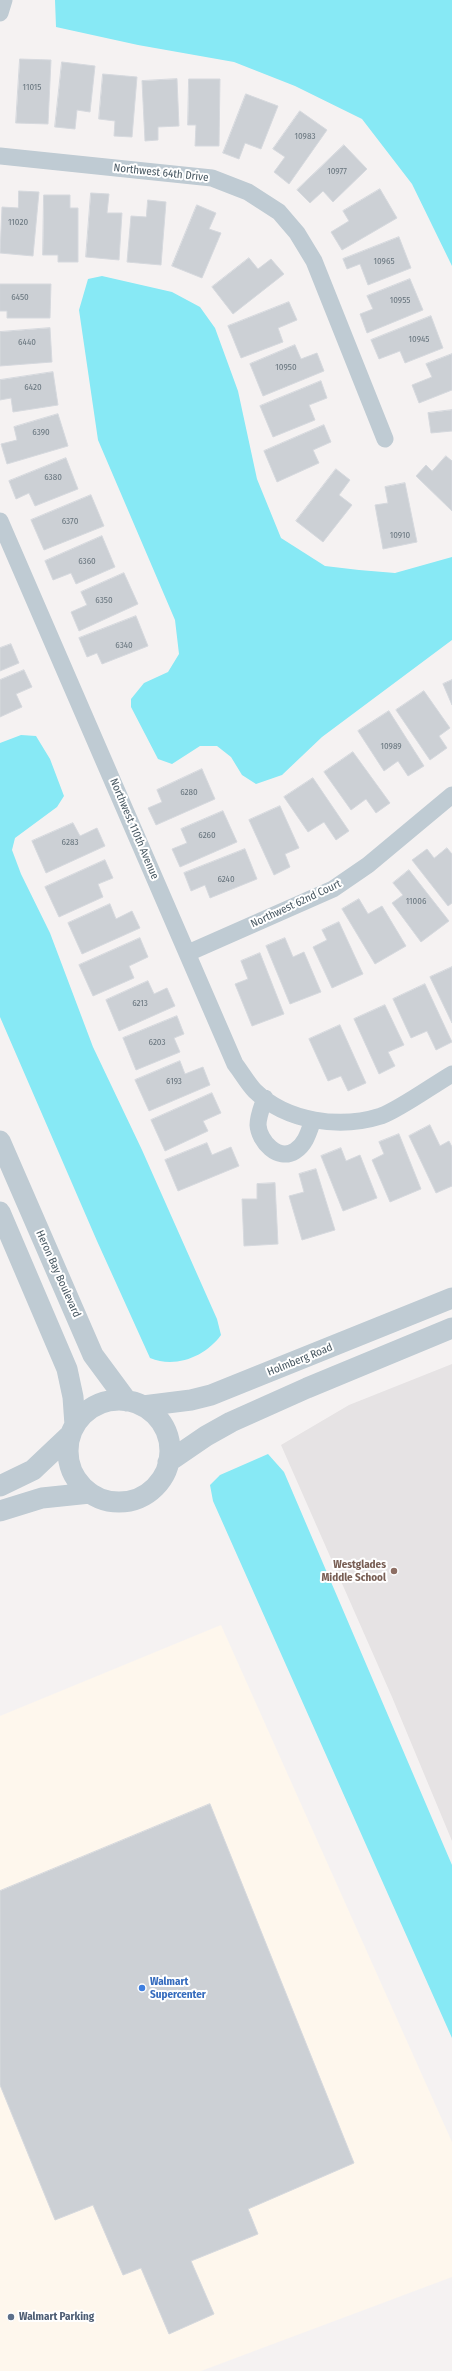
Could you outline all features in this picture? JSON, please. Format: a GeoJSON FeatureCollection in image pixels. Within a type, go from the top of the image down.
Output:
{"type":"FeatureCollection","features":[{"type":"Feature","properties":{"kind":"street"},"geometry":{"type":"LineString","coordinates":[[0,13],[4,0]]}},
{"type":"Feature","properties":{"kind":"street","name":"Northwest 64th Drive"},"geometry":{"type":"LineString","coordinates":[[0,156],[212,178],[248,192],[279,212],[297,234],[314,261],[385,439]]}},
{"type":"Feature","properties":{"kind":"street","name":"Northwest 110th Avenue"},"geometry":{"type":"LineString","coordinates":[[0,521],[235,1064],[255,1091],[296,1115],[332,1123],[356,1122],[382,1115],[452,1074]]}},
{"type":"Feature","properties":{"kind":"street","name":"Northwest 62nd Court"},"geometry":{"type":"LineString","coordinates":[[188,953],[334,889],[368,865],[452,795]]}},
{"type":"Feature","properties":{"kind":"street"},"geometry":{"type":"LineString","coordinates":[[266,1098],[260,1113],[260,1134],[270,1148],[277,1152],[294,1152],[302,1145],[313,1120]]}},
{"type":"Feature","properties":{"kind":"street","name":"Heron Bay Boulevard"},"geometry":{"type":"LineString","coordinates":[[0,1141],[93,1355],[135,1404]]}},
{"type":"Feature","properties":{"kind":"street"},"geometry":{"type":"LineString","coordinates":[[0,1212],[67,1369],[74,1397],[72,1430],[68,1448],[73,1473],[80,1484],[90,1493],[105,1500],[121,1502],[137,1498],[151,1490],[162,1477],[168,1462],[169,1446],[165,1430],[156,1416],[135,1404],[103,1403],[82,1416],[72,1430],[33,1470],[0,1486]]}},
{"type":"Feature","properties":{"kind":"street","name":"Holmberg Road"},"geometry":{"type":"LineString","coordinates":[[135,1404],[191,1400],[211,1395],[452,1298]]}},
{"type":"Feature","properties":{"kind":"street"},"geometry":{"type":"LineString","coordinates":[[168,1462],[206,1436],[226,1425],[307,1388],[452,1328]]}},
{"type":"Feature","properties":{"kind":"street"},"geometry":{"type":"LineString","coordinates":[[0,1511],[42,1498],[90,1493]]}},
{"type":"Feature","properties":{"kind":"shaded area","name":"Westglades Middle School"},"geometry":{"type":"Polygon","coordinates":[[[452,1364],[452,1841],[392,1697],[281,1445],[349,1405],[452,1364]]]}},
{"type":"Feature","properties":{"kind":"shaded area"},"geometry":{"type":"Polygon","coordinates":[[[221,1625],[452,2142],[452,2277],[201,2371],[0,2371],[0,1716],[221,1625]]]}},
{"type":"Feature","properties":{"kind":"water"},"geometry":{"type":"Polygon","coordinates":[[[55,0],[452,0],[452,266],[412,184],[362,119],[295,86],[234,62],[138,45],[56,27],[55,0]]]}},
{"type":"Feature","properties":{"kind":"water"},"geometry":{"type":"Polygon","coordinates":[[[102,276],[172,292],[200,307],[215,328],[238,391],[257,479],[281,538],[325,566],[359,570],[395,573],[452,557],[452,640],[322,737],[282,775],[256,784],[242,775],[231,757],[217,746],[200,746],[172,764],[158,759],[131,707],[131,699],[144,683],[168,672],[179,654],[175,620],[98,440],[79,310],[88,279],[102,276]]]}},
{"type":"Feature","properties":{"kind":"water"},"geometry":{"type":"Polygon","coordinates":[[[21,735],[36,736],[50,759],[64,796],[57,807],[15,838],[12,850],[21,874],[50,933],[93,1047],[142,1150],[217,1319],[221,1335],[215,1342],[199,1354],[180,1361],[160,1361],[150,1358],[97,1241],[0,1017],[0,743],[21,735]]]}},
{"type":"Feature","properties":{"kind":"water"},"geometry":{"type":"Polygon","coordinates":[[[268,1454],[284,1472],[452,1865],[452,2038],[213,1501],[210,1485],[220,1475],[268,1454]]]}},
{"type":"Feature","properties":{"kind":"building"},"geometry":{"type":"Polygon","coordinates":[[[20,59],[51,60],[48,124],[16,123],[20,59]]]}},
{"type":"Feature","properties":{"kind":"building"},"geometry":{"type":"Polygon","coordinates":[[[62,62],[95,66],[90,112],[77,110],[75,129],[55,127],[62,62]]]}},
{"type":"Feature","properties":{"kind":"building"},"geometry":{"type":"Polygon","coordinates":[[[103,74],[137,77],[132,137],[114,136],[115,121],[99,119],[103,74]]]}},
{"type":"Feature","properties":{"kind":"building"},"geometry":{"type":"Polygon","coordinates":[[[177,79],[179,126],[158,127],[158,140],[145,141],[142,81],[177,79]]]}},
{"type":"Feature","properties":{"kind":"building"},"geometry":{"type":"Polygon","coordinates":[[[189,79],[220,79],[219,146],[195,146],[196,125],[188,125],[189,79]]]}},
{"type":"Feature","properties":{"kind":"building"},"geometry":{"type":"Polygon","coordinates":[[[246,94],[278,106],[261,149],[245,143],[239,159],[223,153],[246,94]]]}},
{"type":"Feature","properties":{"kind":"building"},"geometry":{"type":"Polygon","coordinates":[[[300,111],[327,130],[289,184],[274,172],[285,157],[273,149],[300,111]]]}},
{"type":"Feature","properties":{"kind":"building"},"geometry":{"type":"Polygon","coordinates":[[[344,145],[367,169],[333,202],[323,191],[310,203],[297,190],[344,145]]]}},
{"type":"Feature","properties":{"kind":"building"},"geometry":{"type":"Polygon","coordinates":[[[380,189],[397,218],[342,250],[331,232],[349,221],[343,211],[380,189]]]}},
{"type":"Feature","properties":{"kind":"building"},"geometry":{"type":"Polygon","coordinates":[[[19,191],[39,192],[33,256],[0,253],[2,207],[18,208],[19,191]]]}},
{"type":"Feature","properties":{"kind":"building"},"geometry":{"type":"Polygon","coordinates":[[[91,193],[109,194],[107,213],[122,213],[119,260],[86,257],[91,193]]]}},
{"type":"Feature","properties":{"kind":"building"},"geometry":{"type":"Polygon","coordinates":[[[44,195],[70,195],[70,208],[78,208],[78,262],[58,262],[58,255],[43,255],[44,195]]]}},
{"type":"Feature","properties":{"kind":"building"},"geometry":{"type":"Polygon","coordinates":[[[148,200],[166,202],[161,265],[127,262],[131,216],[146,217],[148,200]]]}},
{"type":"Feature","properties":{"kind":"building"},"geometry":{"type":"Polygon","coordinates":[[[197,205],[216,213],[209,229],[221,233],[202,278],[172,266],[197,205]]]}},
{"type":"Feature","properties":{"kind":"building"},"geometry":{"type":"Polygon","coordinates":[[[399,237],[411,268],[368,285],[360,264],[347,269],[343,259],[399,237]]]}},
{"type":"Feature","properties":{"kind":"building"},"geometry":{"type":"Polygon","coordinates":[[[249,258],[258,269],[271,259],[284,274],[233,314],[212,287],[249,258]]]}},
{"type":"Feature","properties":{"kind":"building"},"geometry":{"type":"Polygon","coordinates":[[[410,279],[423,310],[367,333],[360,314],[373,309],[367,296],[410,279]]]}},
{"type":"Feature","properties":{"kind":"building"},"geometry":{"type":"Polygon","coordinates":[[[0,284],[51,284],[50,318],[7,318],[7,311],[0,311],[0,284]]]}},
{"type":"Feature","properties":{"kind":"building"},"geometry":{"type":"Polygon","coordinates":[[[289,302],[297,320],[278,328],[283,342],[241,358],[228,326],[289,302]]]}},
{"type":"Feature","properties":{"kind":"building"},"geometry":{"type":"Polygon","coordinates":[[[431,316],[443,348],[405,363],[400,351],[379,359],[371,340],[431,316]]]}},
{"type":"Feature","properties":{"kind":"building"},"geometry":{"type":"Polygon","coordinates":[[[50,328],[52,362],[0,366],[0,332],[50,328]]]}},
{"type":"Feature","properties":{"kind":"building"},"geometry":{"type":"Polygon","coordinates":[[[295,345],[301,359],[317,353],[324,371],[263,396],[250,364],[295,345]]]}},
{"type":"Feature","properties":{"kind":"building"},"geometry":{"type":"Polygon","coordinates":[[[452,354],[452,390],[419,403],[412,385],[432,377],[426,364],[452,354]]]}},
{"type":"Feature","properties":{"kind":"building"},"geometry":{"type":"Polygon","coordinates":[[[53,372],[58,405],[13,412],[11,398],[0,400],[0,380],[53,372]]]}},
{"type":"Feature","properties":{"kind":"building"},"geometry":{"type":"Polygon","coordinates":[[[321,381],[327,398],[309,405],[315,420],[273,437],[260,406],[321,381]]]}},
{"type":"Feature","properties":{"kind":"building"},"geometry":{"type":"Polygon","coordinates":[[[452,410],[452,431],[431,433],[428,413],[452,410]]]}},
{"type":"Feature","properties":{"kind":"building"},"geometry":{"type":"Polygon","coordinates":[[[58,414],[68,446],[7,464],[1,444],[17,440],[14,427],[58,414]]]}},
{"type":"Feature","properties":{"kind":"building"},"geometry":{"type":"Polygon","coordinates":[[[324,425],[331,442],[313,450],[319,463],[277,482],[264,451],[324,425]]]}},
{"type":"Feature","properties":{"kind":"building"},"geometry":{"type":"Polygon","coordinates":[[[446,456],[452,461],[452,511],[416,476],[426,465],[432,471],[446,456]]]}},
{"type":"Feature","properties":{"kind":"building"},"geometry":{"type":"Polygon","coordinates":[[[66,458],[78,489],[35,506],[29,493],[16,499],[9,481],[66,458]]]}},
{"type":"Feature","properties":{"kind":"building"},"geometry":{"type":"Polygon","coordinates":[[[336,469],[350,480],[339,495],[352,505],[323,542],[296,521],[336,469]]]}},
{"type":"Feature","properties":{"kind":"building"},"geometry":{"type":"Polygon","coordinates":[[[405,483],[417,542],[383,549],[375,505],[388,503],[385,487],[405,483]]]}},
{"type":"Feature","properties":{"kind":"building"},"geometry":{"type":"Polygon","coordinates":[[[91,495],[104,526],[44,550],[31,520],[91,495]]]}},
{"type":"Feature","properties":{"kind":"building"},"geometry":{"type":"Polygon","coordinates":[[[102,536],[115,567],[76,584],[71,573],[53,580],[45,561],[102,536]]]}},
{"type":"Feature","properties":{"kind":"building"},"geometry":{"type":"Polygon","coordinates":[[[124,573],[138,604],[79,631],[71,612],[87,605],[81,592],[124,573]]]}},
{"type":"Feature","properties":{"kind":"building"},"geometry":{"type":"Polygon","coordinates":[[[136,616],[148,646],[102,664],[97,653],[87,657],[79,638],[136,616]]]}},
{"type":"Feature","properties":{"kind":"building"},"geometry":{"type":"Polygon","coordinates":[[[11,644],[19,663],[0,671],[0,648],[11,644]]]}},
{"type":"Feature","properties":{"kind":"building"},"geometry":{"type":"Polygon","coordinates":[[[24,670],[32,687],[16,694],[22,707],[0,717],[0,680],[24,670]]]}},
{"type":"Feature","properties":{"kind":"building"},"geometry":{"type":"Polygon","coordinates":[[[452,680],[452,705],[443,684],[452,680]]]}},
{"type":"Feature","properties":{"kind":"building"},"geometry":{"type":"Polygon","coordinates":[[[424,691],[450,728],[439,736],[447,748],[430,760],[396,710],[424,691]]]}},
{"type":"Feature","properties":{"kind":"building"},"geometry":{"type":"Polygon","coordinates":[[[389,711],[424,766],[408,776],[398,761],[384,771],[358,731],[389,711]]]}},
{"type":"Feature","properties":{"kind":"building"},"geometry":{"type":"Polygon","coordinates":[[[353,752],[390,803],[376,813],[366,799],[351,810],[324,772],[353,752]]]}},
{"type":"Feature","properties":{"kind":"building"},"geometry":{"type":"Polygon","coordinates":[[[202,769],[215,799],[156,825],[148,808],[162,802],[157,790],[202,769]]]}},
{"type":"Feature","properties":{"kind":"building"},"geometry":{"type":"Polygon","coordinates":[[[313,778],[349,831],[336,840],[324,822],[308,832],[284,797],[313,778]]]}},
{"type":"Feature","properties":{"kind":"building"},"geometry":{"type":"Polygon","coordinates":[[[280,806],[299,848],[285,854],[290,867],[274,875],[249,820],[280,806]]]}},
{"type":"Feature","properties":{"kind":"building"},"geometry":{"type":"Polygon","coordinates":[[[223,811],[237,842],[180,867],[172,849],[187,843],[181,829],[223,811]]]}},
{"type":"Feature","properties":{"kind":"building"},"geometry":{"type":"Polygon","coordinates":[[[73,823],[80,836],[97,828],[105,846],[46,873],[32,841],[73,823]]]}},
{"type":"Feature","properties":{"kind":"building"},"geometry":{"type":"Polygon","coordinates":[[[447,848],[452,854],[452,903],[448,906],[412,860],[427,849],[434,858],[447,848]]]}},
{"type":"Feature","properties":{"kind":"building"},"geometry":{"type":"Polygon","coordinates":[[[245,849],[257,879],[210,898],[205,885],[191,891],[184,873],[245,849]]]}},
{"type":"Feature","properties":{"kind":"building"},"geometry":{"type":"Polygon","coordinates":[[[105,860],[113,878],[98,884],[103,897],[59,917],[45,887],[105,860]]]}},
{"type":"Feature","properties":{"kind":"building"},"geometry":{"type":"Polygon","coordinates":[[[409,870],[449,921],[421,942],[392,903],[403,895],[393,883],[409,870]]]}},
{"type":"Feature","properties":{"kind":"building"},"geometry":{"type":"Polygon","coordinates":[[[359,899],[368,914],[382,906],[406,946],[375,964],[342,909],[359,899]]]}},
{"type":"Feature","properties":{"kind":"building"},"geometry":{"type":"Polygon","coordinates":[[[110,904],[116,919],[132,911],[140,928],[82,954],[68,923],[110,904]]]}},
{"type":"Feature","properties":{"kind":"building"},"geometry":{"type":"Polygon","coordinates":[[[339,922],[363,974],[332,988],[313,947],[327,940],[322,930],[339,922]]]}},
{"type":"Feature","properties":{"kind":"building"},"geometry":{"type":"Polygon","coordinates":[[[140,938],[148,957],[129,966],[134,978],[93,996],[79,965],[140,938]]]}},
{"type":"Feature","properties":{"kind":"building"},"geometry":{"type":"Polygon","coordinates":[[[285,938],[293,957],[304,952],[321,992],[290,1004],[266,946],[285,938]]]}},
{"type":"Feature","properties":{"kind":"building"},"geometry":{"type":"Polygon","coordinates":[[[260,953],[284,1014],[252,1026],[235,984],[248,979],[241,961],[260,953]]]}},
{"type":"Feature","properties":{"kind":"building"},"geometry":{"type":"Polygon","coordinates":[[[452,967],[452,1023],[430,977],[452,967]]]}},
{"type":"Feature","properties":{"kind":"building"},"geometry":{"type":"Polygon","coordinates":[[[148,981],[154,994],[167,988],[175,1006],[119,1031],[106,1000],[148,981]]]}},
{"type":"Feature","properties":{"kind":"building"},"geometry":{"type":"Polygon","coordinates":[[[425,984],[452,1042],[436,1050],[427,1031],[411,1038],[393,999],[425,984]]]}},
{"type":"Feature","properties":{"kind":"building"},"geometry":{"type":"Polygon","coordinates":[[[385,1005],[404,1045],[388,1052],[395,1066],[379,1074],[354,1019],[385,1005]]]}},
{"type":"Feature","properties":{"kind":"building"},"geometry":{"type":"Polygon","coordinates":[[[177,1016],[184,1034],[174,1038],[180,1052],[136,1070],[123,1038],[177,1016]]]}},
{"type":"Feature","properties":{"kind":"building"},"geometry":{"type":"Polygon","coordinates":[[[340,1025],[366,1083],[348,1091],[341,1076],[328,1081],[309,1039],[340,1025]]]}},
{"type":"Feature","properties":{"kind":"building"},"geometry":{"type":"Polygon","coordinates":[[[180,1061],[185,1074],[203,1067],[210,1085],[149,1111],[135,1080],[180,1061]]]}},
{"type":"Feature","properties":{"kind":"building"},"geometry":{"type":"Polygon","coordinates":[[[212,1093],[221,1113],[203,1121],[208,1131],[165,1151],[151,1120],[212,1093]]]}},
{"type":"Feature","properties":{"kind":"building"},"geometry":{"type":"Polygon","coordinates":[[[430,1125],[440,1146],[449,1141],[452,1147],[452,1186],[436,1193],[409,1136],[430,1125]]]}},
{"type":"Feature","properties":{"kind":"building"},"geometry":{"type":"Polygon","coordinates":[[[399,1134],[421,1189],[390,1202],[372,1160],[384,1154],[379,1142],[399,1134]]]}},
{"type":"Feature","properties":{"kind":"building"},"geometry":{"type":"Polygon","coordinates":[[[207,1143],[212,1155],[231,1147],[239,1166],[178,1191],[165,1160],[207,1143]]]}},
{"type":"Feature","properties":{"kind":"building"},"geometry":{"type":"Polygon","coordinates":[[[341,1148],[346,1161],[360,1155],[377,1198],[343,1211],[321,1156],[341,1148]]]}},
{"type":"Feature","properties":{"kind":"building"},"geometry":{"type":"Polygon","coordinates":[[[316,1169],[335,1230],[302,1240],[289,1196],[304,1192],[299,1174],[316,1169]]]}},
{"type":"Feature","properties":{"kind":"building"},"geometry":{"type":"Polygon","coordinates":[[[275,1183],[278,1244],[244,1246],[242,1199],[257,1199],[257,1184],[275,1183]]]}},
{"type":"Feature","properties":{"kind":"building","name":"Walmart Supercenter"},"geometry":{"type":"Polygon","coordinates":[[[210,1804],[354,2163],[248,2209],[258,2234],[191,2261],[214,2314],[169,2334],[141,2268],[123,2275],[93,2205],[55,2220],[0,2085],[0,1891],[210,1804]]]}},
{"type":"Feature","properties":{"kind":"place","name":"Westglades Middle School"},"geometry":{"type":"Point","coordinates":[394,1571]}},
{"type":"Feature","properties":{"kind":"place","name":"Walmart Supercenter"},"geometry":{"type":"Point","coordinates":[142,1988]}},
{"type":"Feature","properties":{"kind":"place","name":"Walmart Parking"},"geometry":{"type":"Point","coordinates":[11,2317]}}]}
